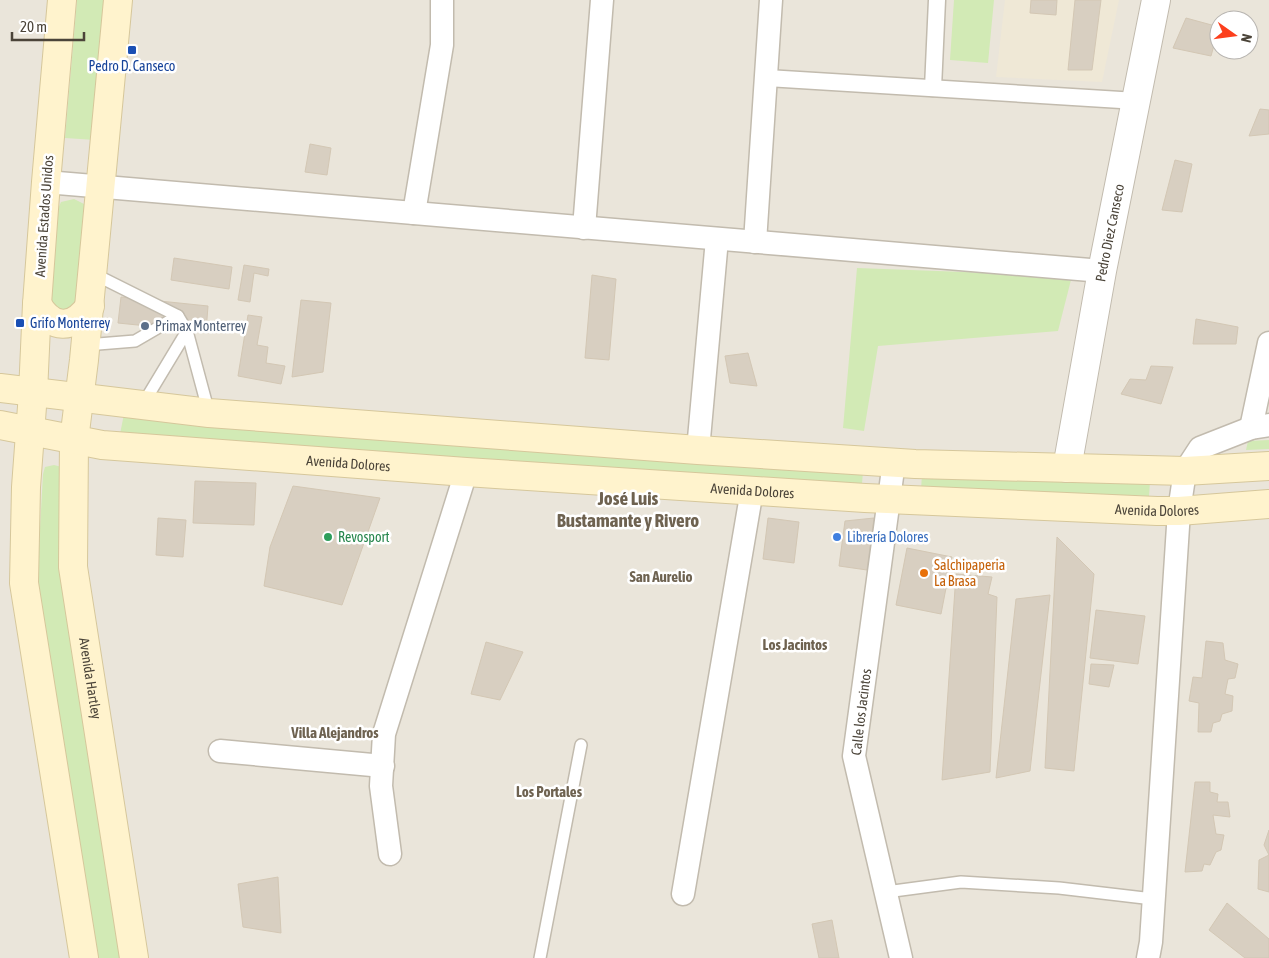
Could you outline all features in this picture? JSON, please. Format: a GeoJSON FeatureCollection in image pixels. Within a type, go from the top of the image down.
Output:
{"type":"FeatureCollection","features":[{"type":"Feature","properties":{"kind":"main road","name":"Avenida Estados Unidos"},"geometry":{"type":"LineString","coordinates":[[30,432],[46,182],[62,0]]}},
{"type":"Feature","properties":{"kind":"main road"},"geometry":{"type":"LineString","coordinates":[[79,398],[90,306],[118,0]]}},
{"type":"Feature","properties":{"kind":"main road"},"geometry":{"type":"LineString","coordinates":[[37,304],[44,316],[56,323],[70,323],[82,317],[90,306]]}},
{"type":"Feature","properties":{"kind":"main road"},"geometry":{"type":"LineString","coordinates":[[0,388],[210,413],[698,450],[894,462],[1067,468],[1185,471],[1269,466]]}},
{"type":"Feature","properties":{"kind":"main road","name":"Avenida Hartley"},"geometry":{"type":"LineString","coordinates":[[79,398],[74,440],[73,567],[134,958]]}},
{"type":"Feature","properties":{"kind":"main road","name":"Avenida Dolores"},"geometry":{"type":"LineString","coordinates":[[0,425],[102,445],[466,472],[890,499],[1179,511],[1269,504]]}},
{"type":"Feature","properties":{"kind":"main road"},"geometry":{"type":"LineString","coordinates":[[30,432],[26,487],[24,583],[84,958]]}},
{"type":"Feature","properties":{"kind":"street"},"geometry":{"type":"LineString","coordinates":[[414,213],[442,45],[442,0]]}},
{"type":"Feature","properties":{"kind":"street"},"geometry":{"type":"LineString","coordinates":[[584,228],[602,0]]}},
{"type":"Feature","properties":{"kind":"street"},"geometry":{"type":"LineString","coordinates":[[755,242],[771,0]]}},
{"type":"Feature","properties":{"kind":"street"},"geometry":{"type":"LineString","coordinates":[[933,88],[937,0]]}},
{"type":"Feature","properties":{"kind":"street","name":"Pedro Diez Canseco"},"geometry":{"type":"LineString","coordinates":[[1067,468],[1102,271],[1156,0]]}},
{"type":"Feature","properties":{"kind":"street"},"geometry":{"type":"LineString","coordinates":[[767,78],[1137,101]]}},
{"type":"Feature","properties":{"kind":"street"},"geometry":{"type":"LineString","coordinates":[[46,182],[1102,271]]}},
{"type":"Feature","properties":{"kind":"street"},"geometry":{"type":"LineString","coordinates":[[698,450],[717,239]]}},
{"type":"Feature","properties":{"kind":"street"},"geometry":{"type":"LineString","coordinates":[[1148,958],[1151,942],[1179,511],[1185,471],[1200,448],[1260,427],[1269,343]]}},
{"type":"Feature","properties":{"kind":"street","name":"Calle los Jacintos"},"geometry":{"type":"LineString","coordinates":[[894,462],[854,756],[900,958]]}},
{"type":"Feature","properties":{"kind":"street"},"geometry":{"type":"LineString","coordinates":[[390,854],[381,786],[384,734],[466,472]]}},
{"type":"Feature","properties":{"kind":"street"},"geometry":{"type":"LineString","coordinates":[[683,894],[752,490]]}},
{"type":"Feature","properties":{"kind":"street"},"geometry":{"type":"LineString","coordinates":[[220,751],[383,766]]}},
{"type":"Feature","properties":{"kind":"lane"},"geometry":{"type":"LineString","coordinates":[[92,273],[178,316],[187,331],[210,413]]}},
{"type":"Feature","properties":{"kind":"lane"},"geometry":{"type":"LineString","coordinates":[[86,345],[135,341],[178,316]]}},
{"type":"Feature","properties":{"kind":"lane"},"geometry":{"type":"LineString","coordinates":[[143,405],[187,331]]}},
{"type":"Feature","properties":{"kind":"lane"},"geometry":{"type":"LineString","coordinates":[[540,958],[581,745]]}},
{"type":"Feature","properties":{"kind":"lane"},"geometry":{"type":"LineString","coordinates":[[886,892],[962,882],[1059,888],[1153,899]]}},
{"type":"Feature","properties":{"kind":"shaded area"},"geometry":{"type":"Polygon","coordinates":[[[0,0],[1269,0],[1269,958],[0,958],[0,0]]]}},
{"type":"Feature","properties":{"kind":"shaded area"},"geometry":{"type":"Polygon","coordinates":[[[1005,0],[1119,0],[1102,82],[996,77],[1005,0]]]}},
{"type":"Feature","properties":{"kind":"green space"},"geometry":{"type":"Polygon","coordinates":[[[77,0],[105,0],[95,140],[65,138],[77,0]]]}},
{"type":"Feature","properties":{"kind":"green space"},"geometry":{"type":"Polygon","coordinates":[[[954,0],[994,0],[988,63],[950,60],[954,0]]]}},
{"type":"Feature","properties":{"kind":"green space"},"geometry":{"type":"Polygon","coordinates":[[[74,199],[84,204],[89,213],[81,303],[69,318],[48,302],[57,211],[61,202],[74,199]]]}},
{"type":"Feature","properties":{"kind":"green space"},"geometry":{"type":"Polygon","coordinates":[[[857,268],[1072,276],[1058,331],[878,346],[864,431],[843,428],[857,268]]]}},
{"type":"Feature","properties":{"kind":"green space"},"geometry":{"type":"Polygon","coordinates":[[[124,414],[863,471],[862,484],[596,468],[120,434],[124,414]]]}},
{"type":"Feature","properties":{"kind":"green space"},"geometry":{"type":"Polygon","coordinates":[[[1269,440],[1269,449],[1246,450],[1248,441],[1269,440]]]}},
{"type":"Feature","properties":{"kind":"green space"},"geometry":{"type":"Polygon","coordinates":[[[54,465],[62,467],[122,958],[96,958],[37,582],[43,474],[45,467],[54,465]]]}},
{"type":"Feature","properties":{"kind":"green space"},"geometry":{"type":"Polygon","coordinates":[[[922,475],[1150,482],[1149,496],[921,489],[922,475]]]}},
{"type":"Feature","properties":{"kind":"building"},"geometry":{"type":"Polygon","coordinates":[[[1031,0],[1057,0],[1056,15],[1030,13],[1031,0]]]}},
{"type":"Feature","properties":{"kind":"building"},"geometry":{"type":"Polygon","coordinates":[[[1075,0],[1101,0],[1092,70],[1068,70],[1075,0]]]}},
{"type":"Feature","properties":{"kind":"building"},"geometry":{"type":"Polygon","coordinates":[[[1186,18],[1209,24],[1209,56],[1173,48],[1186,18]]]}},
{"type":"Feature","properties":{"kind":"building"},"geometry":{"type":"Polygon","coordinates":[[[1260,109],[1269,110],[1269,134],[1249,136],[1260,109]]]}},
{"type":"Feature","properties":{"kind":"building"},"geometry":{"type":"Polygon","coordinates":[[[310,144],[331,148],[327,175],[305,172],[310,144]]]}},
{"type":"Feature","properties":{"kind":"building"},"geometry":{"type":"Polygon","coordinates":[[[1175,160],[1192,164],[1182,212],[1162,210],[1175,160]]]}},
{"type":"Feature","properties":{"kind":"building"},"geometry":{"type":"Polygon","coordinates":[[[174,258],[232,267],[229,289],[171,280],[174,258]]]}},
{"type":"Feature","properties":{"kind":"building"},"geometry":{"type":"Polygon","coordinates":[[[244,265],[269,269],[268,276],[254,273],[250,302],[238,300],[244,265]]]}},
{"type":"Feature","properties":{"kind":"building"},"geometry":{"type":"Polygon","coordinates":[[[592,275],[616,279],[609,360],[585,358],[592,275]]]}},
{"type":"Feature","properties":{"kind":"building"},"geometry":{"type":"Polygon","coordinates":[[[121,297],[208,306],[206,332],[118,323],[121,297]]]}},
{"type":"Feature","properties":{"kind":"building"},"geometry":{"type":"Polygon","coordinates":[[[301,300],[331,303],[323,372],[292,377],[301,300]]]}},
{"type":"Feature","properties":{"kind":"building"},"geometry":{"type":"Polygon","coordinates":[[[248,315],[262,317],[257,345],[268,347],[266,363],[285,366],[281,384],[238,376],[248,315]]]}},
{"type":"Feature","properties":{"kind":"building"},"geometry":{"type":"Polygon","coordinates":[[[1196,319],[1238,327],[1236,344],[1193,344],[1196,319]]]}},
{"type":"Feature","properties":{"kind":"building"},"geometry":{"type":"Polygon","coordinates":[[[748,353],[757,386],[730,383],[725,356],[748,353]]]}},
{"type":"Feature","properties":{"kind":"building"},"geometry":{"type":"Polygon","coordinates":[[[1151,366],[1173,367],[1161,404],[1121,394],[1130,379],[1146,380],[1151,366]]]}},
{"type":"Feature","properties":{"kind":"building"},"geometry":{"type":"Polygon","coordinates":[[[195,481],[256,483],[254,525],[193,523],[195,481]]]}},
{"type":"Feature","properties":{"kind":"building"},"geometry":{"type":"Polygon","coordinates":[[[293,486],[380,498],[342,605],[264,586],[270,547],[293,486]]]}},
{"type":"Feature","properties":{"kind":"building"},"geometry":{"type":"Polygon","coordinates":[[[158,518],[186,520],[183,557],[156,555],[158,518]]]}},
{"type":"Feature","properties":{"kind":"building"},"geometry":{"type":"Polygon","coordinates":[[[768,518],[799,522],[794,563],[763,559],[768,518]]]}},
{"type":"Feature","properties":{"kind":"building"},"geometry":{"type":"Polygon","coordinates":[[[874,518],[867,570],[839,566],[845,521],[874,518]]]}},
{"type":"Feature","properties":{"kind":"building"},"geometry":{"type":"Polygon","coordinates":[[[1057,537],[1094,574],[1074,771],[1045,768],[1057,537]]]}},
{"type":"Feature","properties":{"kind":"building"},"geometry":{"type":"Polygon","coordinates":[[[907,548],[952,557],[941,614],[896,605],[907,548]]]}},
{"type":"Feature","properties":{"kind":"building"},"geometry":{"type":"Polygon","coordinates":[[[956,574],[992,577],[988,594],[997,597],[990,772],[942,780],[956,574]]]}},
{"type":"Feature","properties":{"kind":"building"},"geometry":{"type":"Polygon","coordinates":[[[1050,595],[1030,771],[996,778],[1016,599],[1050,595]]]}},
{"type":"Feature","properties":{"kind":"building"},"geometry":{"type":"Polygon","coordinates":[[[1096,610],[1145,616],[1138,664],[1090,658],[1096,610]]]}},
{"type":"Feature","properties":{"kind":"building"},"geometry":{"type":"Polygon","coordinates":[[[1206,641],[1223,643],[1225,660],[1238,664],[1235,678],[1228,679],[1225,694],[1233,696],[1232,711],[1222,714],[1220,721],[1213,723],[1211,732],[1198,732],[1199,703],[1189,701],[1193,677],[1202,678],[1206,641]]]}},
{"type":"Feature","properties":{"kind":"building"},"geometry":{"type":"Polygon","coordinates":[[[486,642],[523,652],[500,700],[471,694],[486,642]]]}},
{"type":"Feature","properties":{"kind":"building"},"geometry":{"type":"Polygon","coordinates":[[[1091,664],[1114,665],[1109,687],[1089,684],[1091,664]]]}},
{"type":"Feature","properties":{"kind":"building"},"geometry":{"type":"Polygon","coordinates":[[[1195,782],[1210,782],[1210,792],[1218,794],[1217,802],[1228,802],[1230,817],[1213,815],[1216,834],[1224,835],[1221,850],[1216,852],[1210,865],[1204,864],[1202,871],[1185,872],[1195,782]]]}},
{"type":"Feature","properties":{"kind":"building"},"geometry":{"type":"Polygon","coordinates":[[[1269,830],[1269,855],[1264,845],[1269,830]]]}},
{"type":"Feature","properties":{"kind":"building"},"geometry":{"type":"Polygon","coordinates":[[[1269,855],[1269,892],[1258,889],[1259,860],[1269,855]]]}},
{"type":"Feature","properties":{"kind":"building"},"geometry":{"type":"Polygon","coordinates":[[[278,877],[281,933],[243,927],[238,884],[278,877]]]}},
{"type":"Feature","properties":{"kind":"building"},"geometry":{"type":"Polygon","coordinates":[[[1227,903],[1269,939],[1269,958],[1245,958],[1209,930],[1227,903]]]}},
{"type":"Feature","properties":{"kind":"building"},"geometry":{"type":"Polygon","coordinates":[[[832,920],[839,958],[819,958],[812,924],[832,920]]]}},
{"type":"Feature","properties":{"kind":"place","name":"Pedro D. Canseco"},"geometry":{"type":"Point","coordinates":[132,50]}},
{"type":"Feature","properties":{"kind":"place","name":"Grifo Monterrey"},"geometry":{"type":"Point","coordinates":[20,323]}},
{"type":"Feature","properties":{"kind":"place","name":"Primax Monterrey"},"geometry":{"type":"Point","coordinates":[145,326]}},
{"type":"Feature","properties":{"kind":"place","name":"Revosport"},"geometry":{"type":"Point","coordinates":[328,537]}},
{"type":"Feature","properties":{"kind":"place","name":"Librería Dolores"},"geometry":{"type":"Point","coordinates":[837,537]}},
{"type":"Feature","properties":{"kind":"place","name":"Salchipaperia La Brasa"},"geometry":{"type":"Point","coordinates":[924,573]}},
{"type":"Feature","properties":{"kind":"district","name":"José Luis Bustamante y Rivero"},"geometry":{"type":"Point","coordinates":[628,509]}},
{"type":"Feature","properties":{"kind":"district","name":"San Aurelio"},"geometry":{"type":"Point","coordinates":[661,577]}},
{"type":"Feature","properties":{"kind":"district","name":"Los Jacintos"},"geometry":{"type":"Point","coordinates":[795,645]}},
{"type":"Feature","properties":{"kind":"district","name":"Villa Alejandros"},"geometry":{"type":"Point","coordinates":[335,733]}},
{"type":"Feature","properties":{"kind":"district","name":"Los Portales"},"geometry":{"type":"Point","coordinates":[549,792]}}]}
